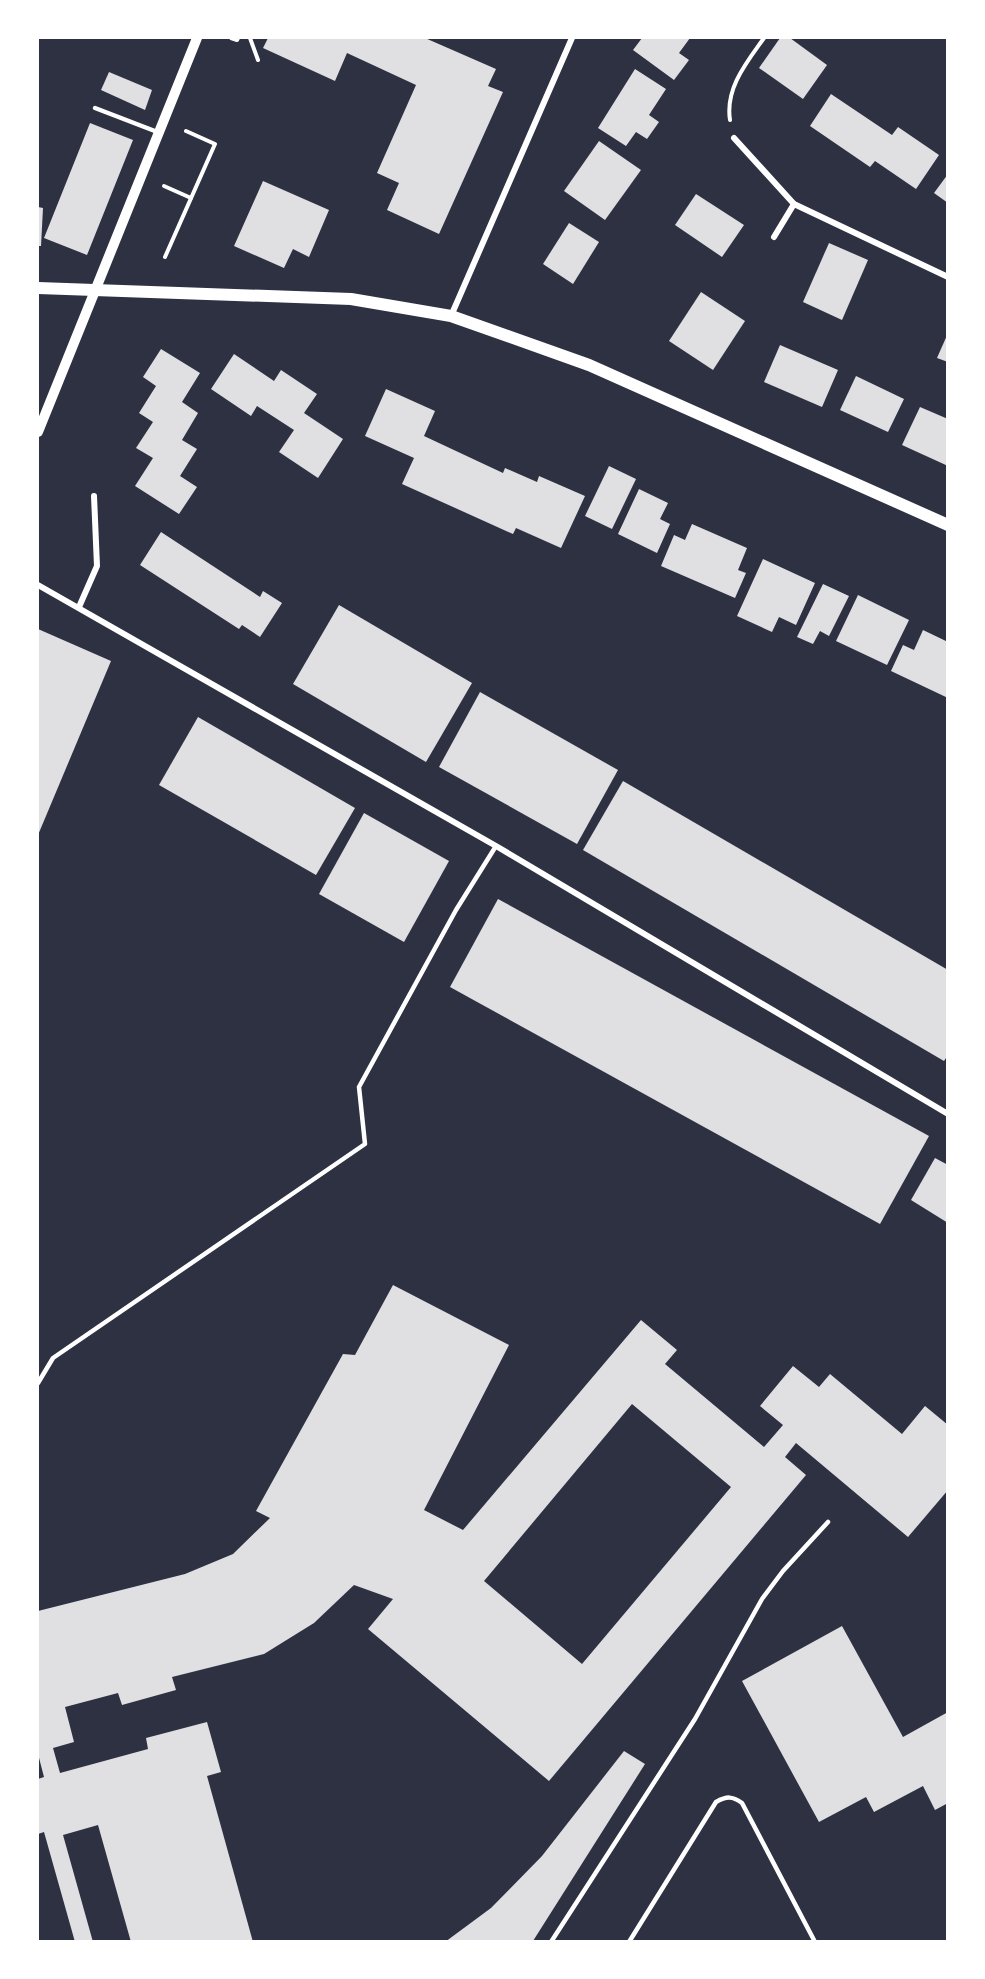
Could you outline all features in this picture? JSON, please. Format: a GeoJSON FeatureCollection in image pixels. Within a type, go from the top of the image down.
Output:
{"type":"FeatureCollection","features":[{"type":"Feature","properties":{"kind":"main road"},"geometry":{"type":"LineString","coordinates":[[38,288],[351,299],[451,316],[589,365],[948,525]]}},
{"type":"Feature","properties":{"kind":"street"},"geometry":{"type":"LineString","coordinates":[[38,432],[197,38]]}},
{"type":"Feature","properties":{"kind":"street"},"geometry":{"type":"LineString","coordinates":[[451,316],[572,38]]}},
{"type":"Feature","properties":{"kind":"street"},"geometry":{"type":"LineString","coordinates":[[734,138],[794,204],[948,277]]}},
{"type":"Feature","properties":{"kind":"street"},"geometry":{"type":"LineString","coordinates":[[774,237],[794,204]]}},
{"type":"Feature","properties":{"kind":"street"},"geometry":{"type":"LineString","coordinates":[[79,607],[97,566],[94,496]]}},
{"type":"Feature","properties":{"kind":"street"},"geometry":{"type":"LineString","coordinates":[[38,585],[495,846],[948,1114]]}},
{"type":"Feature","properties":{"kind":"lane"},"geometry":{"type":"LineString","coordinates":[[95,108],[160,133]]}},
{"type":"Feature","properties":{"kind":"lane"},"geometry":{"type":"LineString","coordinates":[[38,1383],[53,1358],[365,1144],[358,1087],[456,910],[495,846]]}},
{"type":"Feature","properties":{"kind":"lane"},"geometry":{"type":"LineString","coordinates":[[551,1941],[695,1719],[762,1599],[783,1571],[828,1522]]}},
{"type":"Feature","properties":{"kind":"lane"},"geometry":{"type":"LineString","coordinates":[[629,1941],[716,1803],[725,1797],[733,1797],[742,1803],[749,1815],[816,1941]]}},
{"type":"Feature","properties":{"kind":"path"},"geometry":{"type":"LineString","coordinates":[[231,38],[237,40],[238,38]]}},
{"type":"Feature","properties":{"kind":"path"},"geometry":{"type":"LineString","coordinates":[[250,38],[258,60]]}},
{"type":"Feature","properties":{"kind":"path"},"geometry":{"type":"LineString","coordinates":[[734,138],[728,108],[737,77],[764,38]]}},
{"type":"Feature","properties":{"kind":"path"},"geometry":{"type":"LineString","coordinates":[[165,257],[215,144],[186,131]]}},
{"type":"Feature","properties":{"kind":"path"},"geometry":{"type":"LineString","coordinates":[[164,186],[191,198]]}},
{"type":"Feature","properties":{"kind":"building"},"geometry":{"type":"Polygon","coordinates":[[[268,38],[425,38],[496,69],[488,86],[503,92],[439,234],[387,210],[399,183],[377,173],[416,85],[347,53],[335,81],[263,48],[268,38]]]}},
{"type":"Feature","properties":{"kind":"building"},"geometry":{"type":"Polygon","coordinates":[[[642,38],[690,38],[679,53],[689,60],[674,80],[633,50],[642,38]]]}},
{"type":"Feature","properties":{"kind":"building"},"geometry":{"type":"Polygon","coordinates":[[[780,38],[790,38],[827,65],[803,99],[759,68],[780,38]]]}},
{"type":"Feature","properties":{"kind":"building"},"geometry":{"type":"Polygon","coordinates":[[[635,69],[666,89],[649,115],[659,122],[647,139],[636,132],[626,146],[598,128],[635,69]]]}},
{"type":"Feature","properties":{"kind":"building"},"geometry":{"type":"Polygon","coordinates":[[[109,72],[152,90],[145,110],[101,90],[109,72]]]}},
{"type":"Feature","properties":{"kind":"building"},"geometry":{"type":"Polygon","coordinates":[[[831,94],[892,135],[898,127],[939,155],[916,189],[875,161],[870,167],[810,126],[831,94]]]}},
{"type":"Feature","properties":{"kind":"building"},"geometry":{"type":"Polygon","coordinates":[[[90,123],[133,140],[87,255],[44,238],[90,123]]]}},
{"type":"Feature","properties":{"kind":"building"},"geometry":{"type":"Polygon","coordinates":[[[599,141],[641,170],[605,220],[564,191],[599,141]]]}},
{"type":"Feature","properties":{"kind":"building"},"geometry":{"type":"Polygon","coordinates":[[[948,174],[948,203],[934,193],[948,174]]]}},
{"type":"Feature","properties":{"kind":"building"},"geometry":{"type":"Polygon","coordinates":[[[263,181],[329,210],[309,257],[293,249],[284,268],[234,246],[263,181]]]}},
{"type":"Feature","properties":{"kind":"building"},"geometry":{"type":"Polygon","coordinates":[[[696,194],[744,225],[722,257],[675,225],[696,194]]]}},
{"type":"Feature","properties":{"kind":"building"},"geometry":{"type":"Polygon","coordinates":[[[38,207],[43,208],[41,246],[38,246],[38,207]]]}},
{"type":"Feature","properties":{"kind":"building"},"geometry":{"type":"Polygon","coordinates":[[[569,223],[599,242],[573,284],[543,264],[569,223]]]}},
{"type":"Feature","properties":{"kind":"building"},"geometry":{"type":"Polygon","coordinates":[[[829,243],[868,260],[842,320],[803,302],[829,243]]]}},
{"type":"Feature","properties":{"kind":"building"},"geometry":{"type":"Polygon","coordinates":[[[701,292],[745,321],[713,370],[669,341],[701,292]]]}},
{"type":"Feature","properties":{"kind":"building"},"geometry":{"type":"Polygon","coordinates":[[[948,333],[948,362],[937,358],[948,333]]]}},
{"type":"Feature","properties":{"kind":"building"},"geometry":{"type":"Polygon","coordinates":[[[780,345],[838,370],[822,407],[764,382],[780,345]]]}},
{"type":"Feature","properties":{"kind":"building"},"geometry":{"type":"Polygon","coordinates":[[[161,349],[200,373],[182,402],[198,413],[182,440],[197,449],[180,476],[197,487],[179,514],[135,486],[153,458],[136,448],[153,422],[139,413],[156,386],[143,377],[161,349]]]}},
{"type":"Feature","properties":{"kind":"building"},"geometry":{"type":"Polygon","coordinates":[[[234,354],[274,381],[281,370],[317,394],[304,413],[343,439],[318,478],[279,452],[294,430],[257,406],[251,416],[211,389],[234,354]]]}},
{"type":"Feature","properties":{"kind":"building"},"geometry":{"type":"Polygon","coordinates":[[[856,376],[904,399],[888,432],[840,410],[856,376]]]}},
{"type":"Feature","properties":{"kind":"building"},"geometry":{"type":"Polygon","coordinates":[[[386,389],[435,411],[424,436],[503,473],[505,468],[537,482],[539,476],[585,496],[561,548],[516,528],[513,534],[402,484],[414,458],[365,436],[386,389]]]}},
{"type":"Feature","properties":{"kind":"building"},"geometry":{"type":"Polygon","coordinates":[[[920,407],[948,419],[948,466],[902,445],[920,407]]]}},
{"type":"Feature","properties":{"kind":"building"},"geometry":{"type":"Polygon","coordinates":[[[609,466],[636,479],[612,529],[585,516],[609,466]]]}},
{"type":"Feature","properties":{"kind":"building"},"geometry":{"type":"Polygon","coordinates":[[[639,489],[668,503],[660,519],[670,524],[657,553],[618,534],[639,489]]]}},
{"type":"Feature","properties":{"kind":"building"},"geometry":{"type":"Polygon","coordinates":[[[692,524],[747,548],[738,570],[746,573],[735,598],[661,566],[674,535],[685,540],[692,524]]]}},
{"type":"Feature","properties":{"kind":"building"},"geometry":{"type":"Polygon","coordinates":[[[161,532],[260,597],[263,591],[282,603],[260,637],[242,625],[239,629],[140,565],[161,532]]]}},
{"type":"Feature","properties":{"kind":"building"},"geometry":{"type":"Polygon","coordinates":[[[763,559],[815,583],[796,625],[779,617],[772,632],[737,616],[763,559]]]}},
{"type":"Feature","properties":{"kind":"building"},"geometry":{"type":"Polygon","coordinates":[[[823,584],[849,596],[829,636],[820,631],[813,644],[797,637],[823,584]]]}},
{"type":"Feature","properties":{"kind":"building"},"geometry":{"type":"Polygon","coordinates":[[[858,595],[909,620],[887,665],[836,641],[858,595]]]}},
{"type":"Feature","properties":{"kind":"building"},"geometry":{"type":"Polygon","coordinates":[[[339,605],[472,683],[426,762],[293,684],[339,605]]]}},
{"type":"Feature","properties":{"kind":"building"},"geometry":{"type":"Polygon","coordinates":[[[38,629],[111,661],[38,835],[38,629]]]}},
{"type":"Feature","properties":{"kind":"building"},"geometry":{"type":"Polygon","coordinates":[[[923,630],[948,642],[948,698],[891,671],[903,645],[914,650],[923,630]]]}},
{"type":"Feature","properties":{"kind":"building"},"geometry":{"type":"Polygon","coordinates":[[[480,692],[618,770],[577,844],[439,767],[480,692]]]}},
{"type":"Feature","properties":{"kind":"building"},"geometry":{"type":"Polygon","coordinates":[[[198,717],[355,808],[316,875],[159,785],[198,717]]]}},
{"type":"Feature","properties":{"kind":"building"},"geometry":{"type":"Polygon","coordinates":[[[623,781],[948,970],[948,1055],[944,1061],[583,850],[623,781]]]}},
{"type":"Feature","properties":{"kind":"building"},"geometry":{"type":"Polygon","coordinates":[[[364,813],[449,861],[404,942],[319,894],[364,813]]]}},
{"type":"Feature","properties":{"kind":"building"},"geometry":{"type":"Polygon","coordinates":[[[498,899],[929,1136],[880,1224],[450,987],[498,899]]]}},
{"type":"Feature","properties":{"kind":"building"},"geometry":{"type":"Polygon","coordinates":[[[935,1158],[948,1165],[948,1223],[911,1200],[935,1158]]]}},
{"type":"Feature","properties":{"kind":"building"},"geometry":{"type":"Polygon","coordinates":[[[393,1285],[509,1345],[424,1510],[463,1530],[641,1320],[677,1350],[665,1364],[764,1447],[783,1425],[760,1406],[793,1366],[819,1387],[830,1374],[902,1434],[925,1406],[948,1425],[948,1490],[908,1537],[796,1443],[785,1457],[806,1475],[549,1781],[368,1629],[393,1599],[354,1585],[314,1623],[264,1654],[172,1677],[176,1690],[122,1705],[118,1693],[65,1707],[74,1742],[53,1748],[60,1773],[148,1749],[146,1738],[207,1722],[221,1772],[207,1776],[253,1942],[131,1942],[98,1825],[63,1835],[93,1942],[75,1942],[44,1832],[38,1834],[38,1779],[44,1777],[38,1754],[38,1611],[185,1574],[233,1554],[270,1518],[256,1511],[343,1354],[355,1355],[393,1285]],[[632,1404],[484,1581],[582,1664],[731,1487],[632,1404]]]}},
{"type":"Feature","properties":{"kind":"building"},"geometry":{"type":"Polygon","coordinates":[[[842,1626],[903,1737],[948,1712],[948,1803],[935,1810],[923,1786],[874,1812],[866,1797],[819,1822],[742,1681],[842,1626]]]}},
{"type":"Feature","properties":{"kind":"building"},"geometry":{"type":"Polygon","coordinates":[[[624,1751],[645,1764],[533,1941],[445,1942],[491,1908],[542,1856],[624,1751]]]}}]}
